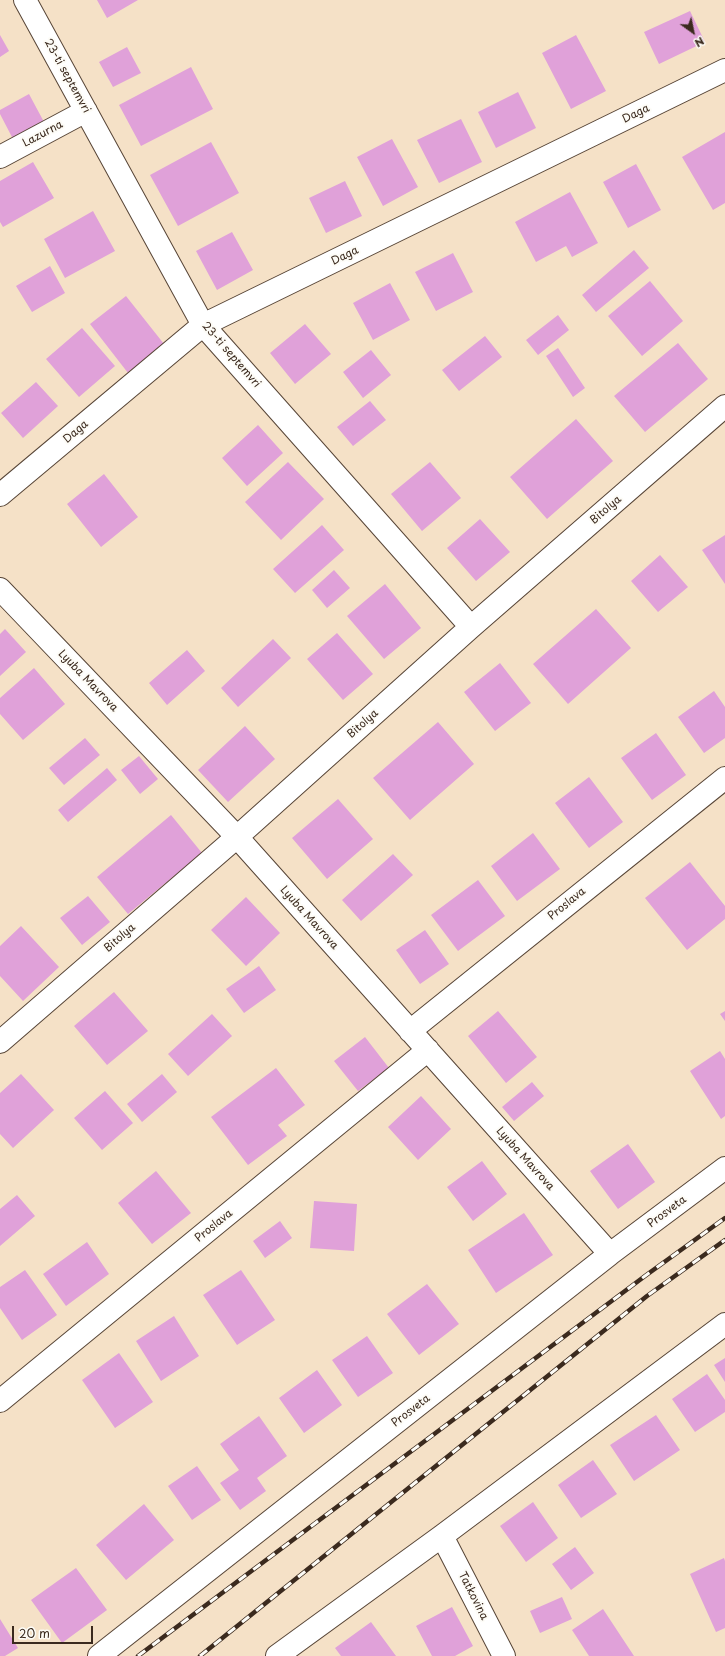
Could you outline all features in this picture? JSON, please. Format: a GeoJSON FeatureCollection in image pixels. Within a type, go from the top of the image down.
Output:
{"type":"FeatureCollection","features":[{"type":"Feature","properties":{"kind":"street","name":"23-ti septemvri"},"geometry":{"type":"LineString","coordinates":[[25,0],[203,325],[471,627]]}},
{"type":"Feature","properties":{"kind":"street","name":"Daga"},"geometry":{"type":"LineString","coordinates":[[0,495],[203,325],[725,70]]}},
{"type":"Feature","properties":{"kind":"street","name":"Lazurna"},"geometry":{"type":"LineString","coordinates":[[0,157],[86,111]]}},
{"type":"Feature","properties":{"kind":"street","name":"Bitolya"},"geometry":{"type":"LineString","coordinates":[[0,1041],[237,837],[471,627],[725,406]]}},
{"type":"Feature","properties":{"kind":"street","name":"Lyuba Mavrova"},"geometry":{"type":"LineString","coordinates":[[0,589],[237,837],[610,1254]]}},
{"type":"Feature","properties":{"kind":"street","name":"Proslava"},"geometry":{"type":"LineString","coordinates":[[410,1031],[725,778]]}},
{"type":"Feature","properties":{"kind":"street","name":"Proslava"},"geometry":{"type":"LineString","coordinates":[[0,1401],[428,1050]]}},
{"type":"Feature","properties":{"kind":"street","name":"Prosveta"},"geometry":{"type":"LineString","coordinates":[[99,1656],[610,1254],[725,1168]]}},
{"type":"Feature","properties":{"kind":"street"},"geometry":{"type":"LineString","coordinates":[[277,1656],[442,1536],[725,1324]]}},
{"type":"Feature","properties":{"kind":"street","name":"Tatkovina"},"geometry":{"type":"LineString","coordinates":[[442,1536],[504,1656]]}},
{"type":"Feature","properties":{"kind":"building"},"geometry":{"type":"Polygon","coordinates":[[[97,0],[138,0],[107,18],[97,0]]]}},
{"type":"Feature","properties":{"kind":"building"},"geometry":{"type":"Polygon","coordinates":[[[690,11],[705,42],[659,64],[644,32],[690,11]]]}},
{"type":"Feature","properties":{"kind":"building"},"geometry":{"type":"Polygon","coordinates":[[[0,35],[9,51],[0,57],[0,35]]]}},
{"type":"Feature","properties":{"kind":"building"},"geometry":{"type":"Polygon","coordinates":[[[576,35],[606,91],[571,109],[542,53],[576,35]]]}},
{"type":"Feature","properties":{"kind":"building"},"geometry":{"type":"Polygon","coordinates":[[[127,47],[141,73],[113,87],[99,62],[127,47]]]}},
{"type":"Feature","properties":{"kind":"building"},"geometry":{"type":"Polygon","coordinates":[[[191,67],[213,109],[141,146],[119,105],[191,67]]]}},
{"type":"Feature","properties":{"kind":"building"},"geometry":{"type":"Polygon","coordinates":[[[518,92],[536,128],[496,148],[478,112],[518,92]]]}},
{"type":"Feature","properties":{"kind":"building"},"geometry":{"type":"Polygon","coordinates":[[[29,94],[44,122],[13,139],[0,114],[0,110],[29,94]]]}},
{"type":"Feature","properties":{"kind":"building"},"geometry":{"type":"Polygon","coordinates":[[[461,119],[482,162],[439,183],[417,140],[461,119]]]}},
{"type":"Feature","properties":{"kind":"building"},"geometry":{"type":"Polygon","coordinates":[[[725,132],[725,203],[713,210],[682,157],[725,132]]]}},
{"type":"Feature","properties":{"kind":"building"},"geometry":{"type":"Polygon","coordinates":[[[392,139],[418,187],[383,206],[357,157],[392,139]]]}},
{"type":"Feature","properties":{"kind":"building"},"geometry":{"type":"Polygon","coordinates":[[[211,142],[239,193],[178,226],[150,175],[211,142]]]}},
{"type":"Feature","properties":{"kind":"building"},"geometry":{"type":"Polygon","coordinates":[[[33,162],[54,198],[3,227],[0,222],[0,181],[33,162]]]}},
{"type":"Feature","properties":{"kind":"building"},"geometry":{"type":"Polygon","coordinates":[[[636,164],[661,210],[628,228],[603,182],[636,164]]]}},
{"type":"Feature","properties":{"kind":"building"},"geometry":{"type":"Polygon","coordinates":[[[345,181],[362,216],[326,233],[309,198],[345,181]]]}},
{"type":"Feature","properties":{"kind":"building"},"geometry":{"type":"Polygon","coordinates":[[[570,192],[598,243],[572,257],[566,246],[536,262],[515,222],[570,192]]]}},
{"type":"Feature","properties":{"kind":"building"},"geometry":{"type":"Polygon","coordinates":[[[93,211],[115,251],[65,278],[44,239],[93,211]]]}},
{"type":"Feature","properties":{"kind":"building"},"geometry":{"type":"Polygon","coordinates":[[[232,232],[253,270],[217,290],[196,251],[232,232]]]}},
{"type":"Feature","properties":{"kind":"building"},"geometry":{"type":"Polygon","coordinates":[[[634,250],[649,268],[596,312],[582,295],[634,250]]]}},
{"type":"Feature","properties":{"kind":"building"},"geometry":{"type":"Polygon","coordinates":[[[453,253],[473,292],[436,311],[415,272],[453,253]]]}},
{"type":"Feature","properties":{"kind":"building"},"geometry":{"type":"Polygon","coordinates":[[[50,266],[65,293],[32,312],[16,286],[50,266]]]}},
{"type":"Feature","properties":{"kind":"building"},"geometry":{"type":"Polygon","coordinates":[[[650,281],[683,321],[642,356],[608,316],[650,281]]]}},
{"type":"Feature","properties":{"kind":"building"},"geometry":{"type":"Polygon","coordinates":[[[390,283],[410,320],[373,340],[353,303],[390,283]]]}},
{"type":"Feature","properties":{"kind":"building"},"geometry":{"type":"Polygon","coordinates":[[[126,296],[164,344],[128,373],[90,324],[126,296]]]}},
{"type":"Feature","properties":{"kind":"building"},"geometry":{"type":"Polygon","coordinates":[[[558,315],[569,330],[538,355],[526,340],[558,315]]]}},
{"type":"Feature","properties":{"kind":"building"},"geometry":{"type":"Polygon","coordinates":[[[305,324],[331,354],[295,384],[270,353],[305,324]]]}},
{"type":"Feature","properties":{"kind":"building"},"geometry":{"type":"Polygon","coordinates":[[[82,328],[115,366],[79,397],[46,359],[82,328]]]}},
{"type":"Feature","properties":{"kind":"building"},"geometry":{"type":"Polygon","coordinates":[[[485,336],[502,357],[459,391],[442,370],[485,336]]]}},
{"type":"Feature","properties":{"kind":"building"},"geometry":{"type":"Polygon","coordinates":[[[678,343],[708,379],[645,432],[614,396],[678,343]]]}},
{"type":"Feature","properties":{"kind":"building"},"geometry":{"type":"Polygon","coordinates":[[[558,348],[585,388],[573,397],[546,356],[558,348]]]}},
{"type":"Feature","properties":{"kind":"building"},"geometry":{"type":"Polygon","coordinates":[[[371,350],[391,375],[363,398],[343,372],[371,350]]]}},
{"type":"Feature","properties":{"kind":"building"},"geometry":{"type":"Polygon","coordinates":[[[36,382],[58,406],[23,438],[1,413],[36,382]]]}},
{"type":"Feature","properties":{"kind":"building"},"geometry":{"type":"Polygon","coordinates":[[[370,401],[386,420],[353,446],[337,427],[370,401]]]}},
{"type":"Feature","properties":{"kind":"building"},"geometry":{"type":"Polygon","coordinates":[[[576,419],[613,461],[547,519],[510,477],[576,419]]]}},
{"type":"Feature","properties":{"kind":"building"},"geometry":{"type":"Polygon","coordinates":[[[258,425],[283,453],[247,486],[222,458],[258,425]]]}},
{"type":"Feature","properties":{"kind":"building"},"geometry":{"type":"Polygon","coordinates":[[[288,462],[324,499],[281,540],[245,502],[288,462]]]}},
{"type":"Feature","properties":{"kind":"building"},"geometry":{"type":"Polygon","coordinates":[[[430,462],[461,498],[422,531],[391,494],[430,462]]]}},
{"type":"Feature","properties":{"kind":"building"},"geometry":{"type":"Polygon","coordinates":[[[104,474],[138,517],[101,547],[67,504],[104,474]]]}},
{"type":"Feature","properties":{"kind":"building"},"geometry":{"type":"Polygon","coordinates":[[[480,519],[510,552],[476,581],[447,548],[480,519]]]}},
{"type":"Feature","properties":{"kind":"building"},"geometry":{"type":"Polygon","coordinates":[[[322,525],[344,550],[295,593],[273,569],[322,525]]]}},
{"type":"Feature","properties":{"kind":"building"},"geometry":{"type":"Polygon","coordinates":[[[725,535],[725,584],[702,550],[725,535]]]}},
{"type":"Feature","properties":{"kind":"building"},"geometry":{"type":"Polygon","coordinates":[[[660,555],[688,587],[658,612],[631,581],[660,555]]]}},
{"type":"Feature","properties":{"kind":"building"},"geometry":{"type":"Polygon","coordinates":[[[334,570],[350,588],[327,608],[312,590],[334,570]]]}},
{"type":"Feature","properties":{"kind":"building"},"geometry":{"type":"Polygon","coordinates":[[[385,584],[421,628],[384,659],[347,616],[385,584]]]}},
{"type":"Feature","properties":{"kind":"building"},"geometry":{"type":"Polygon","coordinates":[[[596,609],[631,648],[568,704],[533,664],[596,609]]]}},
{"type":"Feature","properties":{"kind":"building"},"geometry":{"type":"Polygon","coordinates":[[[5,629],[26,652],[0,676],[0,634],[5,629]]]}},
{"type":"Feature","properties":{"kind":"building"},"geometry":{"type":"Polygon","coordinates":[[[337,633],[373,674],[343,700],[307,659],[337,633]]]}},
{"type":"Feature","properties":{"kind":"building"},"geometry":{"type":"Polygon","coordinates":[[[273,639],[291,658],[238,707],[221,688],[273,639]]]}},
{"type":"Feature","properties":{"kind":"building"},"geometry":{"type":"Polygon","coordinates":[[[187,650],[205,671],[167,705],[149,683],[187,650]]]}},
{"type":"Feature","properties":{"kind":"building"},"geometry":{"type":"Polygon","coordinates":[[[500,663],[531,703],[495,731],[464,692],[500,663]]]}},
{"type":"Feature","properties":{"kind":"building"},"geometry":{"type":"Polygon","coordinates":[[[34,668],[65,704],[23,740],[0,714],[0,698],[34,668]]]}},
{"type":"Feature","properties":{"kind":"building"},"geometry":{"type":"Polygon","coordinates":[[[714,691],[725,707],[725,738],[704,753],[678,717],[714,691]]]}},
{"type":"Feature","properties":{"kind":"building"},"geometry":{"type":"Polygon","coordinates":[[[438,722],[474,764],[410,820],[373,778],[438,722]]]}},
{"type":"Feature","properties":{"kind":"building"},"geometry":{"type":"Polygon","coordinates":[[[245,726],[275,759],[228,802],[198,770],[245,726]]]}},
{"type":"Feature","properties":{"kind":"building"},"geometry":{"type":"Polygon","coordinates":[[[656,733],[686,775],[652,800],[621,758],[656,733]]]}},
{"type":"Feature","properties":{"kind":"building"},"geometry":{"type":"Polygon","coordinates":[[[85,738],[100,755],[64,785],[49,768],[85,738]]]}},
{"type":"Feature","properties":{"kind":"building"},"geometry":{"type":"Polygon","coordinates":[[[139,756],[158,779],[140,794],[121,770],[139,756]]]}},
{"type":"Feature","properties":{"kind":"building"},"geometry":{"type":"Polygon","coordinates":[[[107,768],[117,780],[68,822],[58,810],[107,768]]]}},
{"type":"Feature","properties":{"kind":"building"},"geometry":{"type":"Polygon","coordinates":[[[589,777],[623,822],[589,848],[555,803],[589,777]]]}},
{"type":"Feature","properties":{"kind":"building"},"geometry":{"type":"Polygon","coordinates":[[[338,799],[373,839],[327,879],[292,838],[338,799]]]}},
{"type":"Feature","properties":{"kind":"building"},"geometry":{"type":"Polygon","coordinates":[[[171,815],[202,853],[128,914],[97,877],[171,815]]]}},
{"type":"Feature","properties":{"kind":"building"},"geometry":{"type":"Polygon","coordinates":[[[533,833],[560,869],[517,901],[491,866],[533,833]]]}},
{"type":"Feature","properties":{"kind":"building"},"geometry":{"type":"Polygon","coordinates":[[[393,854],[413,875],[361,921],[342,900],[393,854]]]}},
{"type":"Feature","properties":{"kind":"building"},"geometry":{"type":"Polygon","coordinates":[[[690,862],[725,906],[725,919],[687,950],[645,898],[690,862]]]}},
{"type":"Feature","properties":{"kind":"building"},"geometry":{"type":"Polygon","coordinates":[[[478,880],[505,916],[458,951],[431,915],[478,880]]]}},
{"type":"Feature","properties":{"kind":"building"},"geometry":{"type":"Polygon","coordinates":[[[88,896],[110,922],[82,945],[60,918],[88,896]]]}},
{"type":"Feature","properties":{"kind":"building"},"geometry":{"type":"Polygon","coordinates":[[[246,897],[280,933],[246,966],[211,930],[246,897]]]}},
{"type":"Feature","properties":{"kind":"building"},"geometry":{"type":"Polygon","coordinates":[[[21,926],[59,967],[23,1001],[0,976],[0,946],[21,926]]]}},
{"type":"Feature","properties":{"kind":"building"},"geometry":{"type":"Polygon","coordinates":[[[425,930],[449,964],[420,984],[396,950],[425,930]]]}},
{"type":"Feature","properties":{"kind":"building"},"geometry":{"type":"Polygon","coordinates":[[[259,966],[276,990],[244,1013],[226,989],[259,966]]]}},
{"type":"Feature","properties":{"kind":"building"},"geometry":{"type":"Polygon","coordinates":[[[114,992],[148,1031],[107,1065],[74,1026],[114,992]]]}},
{"type":"Feature","properties":{"kind":"building"},"geometry":{"type":"Polygon","coordinates":[[[498,1011],[537,1057],[506,1083],[468,1036],[498,1011]]]}},
{"type":"Feature","properties":{"kind":"building"},"geometry":{"type":"Polygon","coordinates":[[[725,1011],[725,1021],[720,1014],[725,1011]]]}},
{"type":"Feature","properties":{"kind":"building"},"geometry":{"type":"Polygon","coordinates":[[[212,1014],[232,1036],[188,1076],[168,1054],[212,1014]]]}},
{"type":"Feature","properties":{"kind":"building"},"geometry":{"type":"Polygon","coordinates":[[[365,1037],[389,1068],[358,1091],[334,1061],[365,1037]]]}},
{"type":"Feature","properties":{"kind":"building"},"geometry":{"type":"Polygon","coordinates":[[[720,1051],[725,1059],[725,1116],[721,1119],[690,1071],[720,1051]]]}},
{"type":"Feature","properties":{"kind":"building"},"geometry":{"type":"Polygon","coordinates":[[[276,1068],[305,1105],[278,1125],[287,1136],[248,1165],[211,1117],[276,1068]]]}},
{"type":"Feature","properties":{"kind":"building"},"geometry":{"type":"Polygon","coordinates":[[[21,1074],[54,1110],[13,1148],[0,1134],[0,1093],[21,1074]]]}},
{"type":"Feature","properties":{"kind":"building"},"geometry":{"type":"Polygon","coordinates":[[[162,1074],[177,1092],[142,1122],[127,1104],[162,1074]]]}},
{"type":"Feature","properties":{"kind":"building"},"geometry":{"type":"Polygon","coordinates":[[[532,1082],[544,1096],[514,1121],[502,1107],[532,1082]]]}},
{"type":"Feature","properties":{"kind":"building"},"geometry":{"type":"Polygon","coordinates":[[[105,1091],[133,1123],[102,1150],[74,1118],[105,1091]]]}},
{"type":"Feature","properties":{"kind":"building"},"geometry":{"type":"Polygon","coordinates":[[[421,1096],[451,1129],[418,1160],[388,1127],[421,1096]]]}},
{"type":"Feature","properties":{"kind":"building"},"geometry":{"type":"Polygon","coordinates":[[[628,1144],[655,1182],[618,1209],[590,1171],[628,1144]]]}},
{"type":"Feature","properties":{"kind":"building"},"geometry":{"type":"Polygon","coordinates":[[[482,1161],[507,1194],[473,1221],[447,1187],[482,1161]]]}},
{"type":"Feature","properties":{"kind":"building"},"geometry":{"type":"Polygon","coordinates":[[[156,1171],[191,1213],[152,1244],[118,1203],[156,1171]]]}},
{"type":"Feature","properties":{"kind":"building"},"geometry":{"type":"Polygon","coordinates":[[[17,1195],[35,1216],[0,1246],[0,1209],[17,1195]]]}},
{"type":"Feature","properties":{"kind":"building"},"geometry":{"type":"Polygon","coordinates":[[[314,1201],[357,1204],[354,1251],[310,1248],[314,1201]]]}},
{"type":"Feature","properties":{"kind":"building"},"geometry":{"type":"Polygon","coordinates":[[[524,1213],[553,1255],[496,1293],[468,1250],[524,1213]]]}},
{"type":"Feature","properties":{"kind":"building"},"geometry":{"type":"Polygon","coordinates":[[[280,1221],[292,1238],[265,1258],[253,1241],[280,1221]]]}},
{"type":"Feature","properties":{"kind":"building"},"geometry":{"type":"Polygon","coordinates":[[[87,1242],[109,1274],[66,1306],[43,1274],[87,1242]]]}},
{"type":"Feature","properties":{"kind":"building"},"geometry":{"type":"Polygon","coordinates":[[[25,1270],[57,1315],[22,1340],[0,1308],[0,1287],[25,1270]]]}},
{"type":"Feature","properties":{"kind":"building"},"geometry":{"type":"Polygon","coordinates":[[[241,1270],[275,1320],[237,1345],[203,1295],[241,1270]]]}},
{"type":"Feature","properties":{"kind":"building"},"geometry":{"type":"Polygon","coordinates":[[[427,1284],[459,1324],[419,1355],[387,1314],[427,1284]]]}},
{"type":"Feature","properties":{"kind":"building"},"geometry":{"type":"Polygon","coordinates":[[[174,1316],[199,1356],[161,1381],[136,1341],[174,1316]]]}},
{"type":"Feature","properties":{"kind":"building"},"geometry":{"type":"Polygon","coordinates":[[[367,1336],[393,1373],[358,1397],[332,1360],[367,1336]]]}},
{"type":"Feature","properties":{"kind":"building"},"geometry":{"type":"Polygon","coordinates":[[[119,1353],[153,1402],[115,1428],[82,1380],[119,1353]]]}},
{"type":"Feature","properties":{"kind":"building"},"geometry":{"type":"Polygon","coordinates":[[[725,1358],[725,1382],[714,1365],[725,1358]]]}},
{"type":"Feature","properties":{"kind":"building"},"geometry":{"type":"Polygon","coordinates":[[[317,1370],[342,1405],[304,1433],[279,1398],[317,1370]]]}},
{"type":"Feature","properties":{"kind":"building"},"geometry":{"type":"Polygon","coordinates":[[[707,1374],[725,1400],[725,1412],[695,1432],[672,1399],[707,1374]]]}},
{"type":"Feature","properties":{"kind":"building"},"geometry":{"type":"Polygon","coordinates":[[[656,1415],[680,1450],[634,1481],[610,1445],[656,1415]]]}},
{"type":"Feature","properties":{"kind":"building"},"geometry":{"type":"Polygon","coordinates":[[[259,1416],[287,1456],[257,1478],[266,1491],[240,1510],[220,1483],[239,1470],[220,1444],[259,1416]]]}},
{"type":"Feature","properties":{"kind":"building"},"geometry":{"type":"Polygon","coordinates":[[[593,1460],[617,1494],[581,1518],[558,1485],[593,1460]]]}},
{"type":"Feature","properties":{"kind":"building"},"geometry":{"type":"Polygon","coordinates":[[[197,1466],[221,1500],[192,1520],[168,1486],[197,1466]]]}},
{"type":"Feature","properties":{"kind":"building"},"geometry":{"type":"Polygon","coordinates":[[[533,1502],[558,1538],[526,1562],[500,1526],[533,1502]]]}},
{"type":"Feature","properties":{"kind":"building"},"geometry":{"type":"Polygon","coordinates":[[[144,1504],[174,1540],[126,1580],[96,1545],[144,1504]]]}},
{"type":"Feature","properties":{"kind":"building"},"geometry":{"type":"Polygon","coordinates":[[[575,1547],[594,1573],[571,1590],[552,1564],[575,1547]]]}},
{"type":"Feature","properties":{"kind":"building"},"geometry":{"type":"Polygon","coordinates":[[[724,1558],[725,1628],[716,1632],[690,1574],[724,1558]]]}},
{"type":"Feature","properties":{"kind":"building"},"geometry":{"type":"Polygon","coordinates":[[[76,1568],[107,1610],[62,1643],[31,1600],[76,1568]]]}},
{"type":"Feature","properties":{"kind":"building"},"geometry":{"type":"Polygon","coordinates":[[[562,1597],[572,1619],[540,1633],[530,1611],[562,1597]]]}},
{"type":"Feature","properties":{"kind":"building"},"geometry":{"type":"Polygon","coordinates":[[[452,1607],[473,1646],[455,1656],[432,1656],[416,1626],[452,1607]]]}},
{"type":"Feature","properties":{"kind":"building"},"geometry":{"type":"Polygon","coordinates":[[[603,1609],[634,1656],[589,1656],[572,1630],[603,1609]]]}},
{"type":"Feature","properties":{"kind":"building"},"geometry":{"type":"Polygon","coordinates":[[[0,1619],[18,1648],[5,1656],[0,1656],[0,1619]]]}},
{"type":"Feature","properties":{"kind":"building"},"geometry":{"type":"Polygon","coordinates":[[[371,1622],[396,1656],[341,1656],[335,1648],[371,1622]]]}},
{"type":"Feature","properties":{"kind":"railway"},"geometry":{"type":"LineString","coordinates":[[138,1656],[645,1276],[725,1218]]}},
{"type":"Feature","properties":{"kind":"railway"},"geometry":{"type":"LineString","coordinates":[[200,1656],[647,1296],[725,1240]]}}]}
